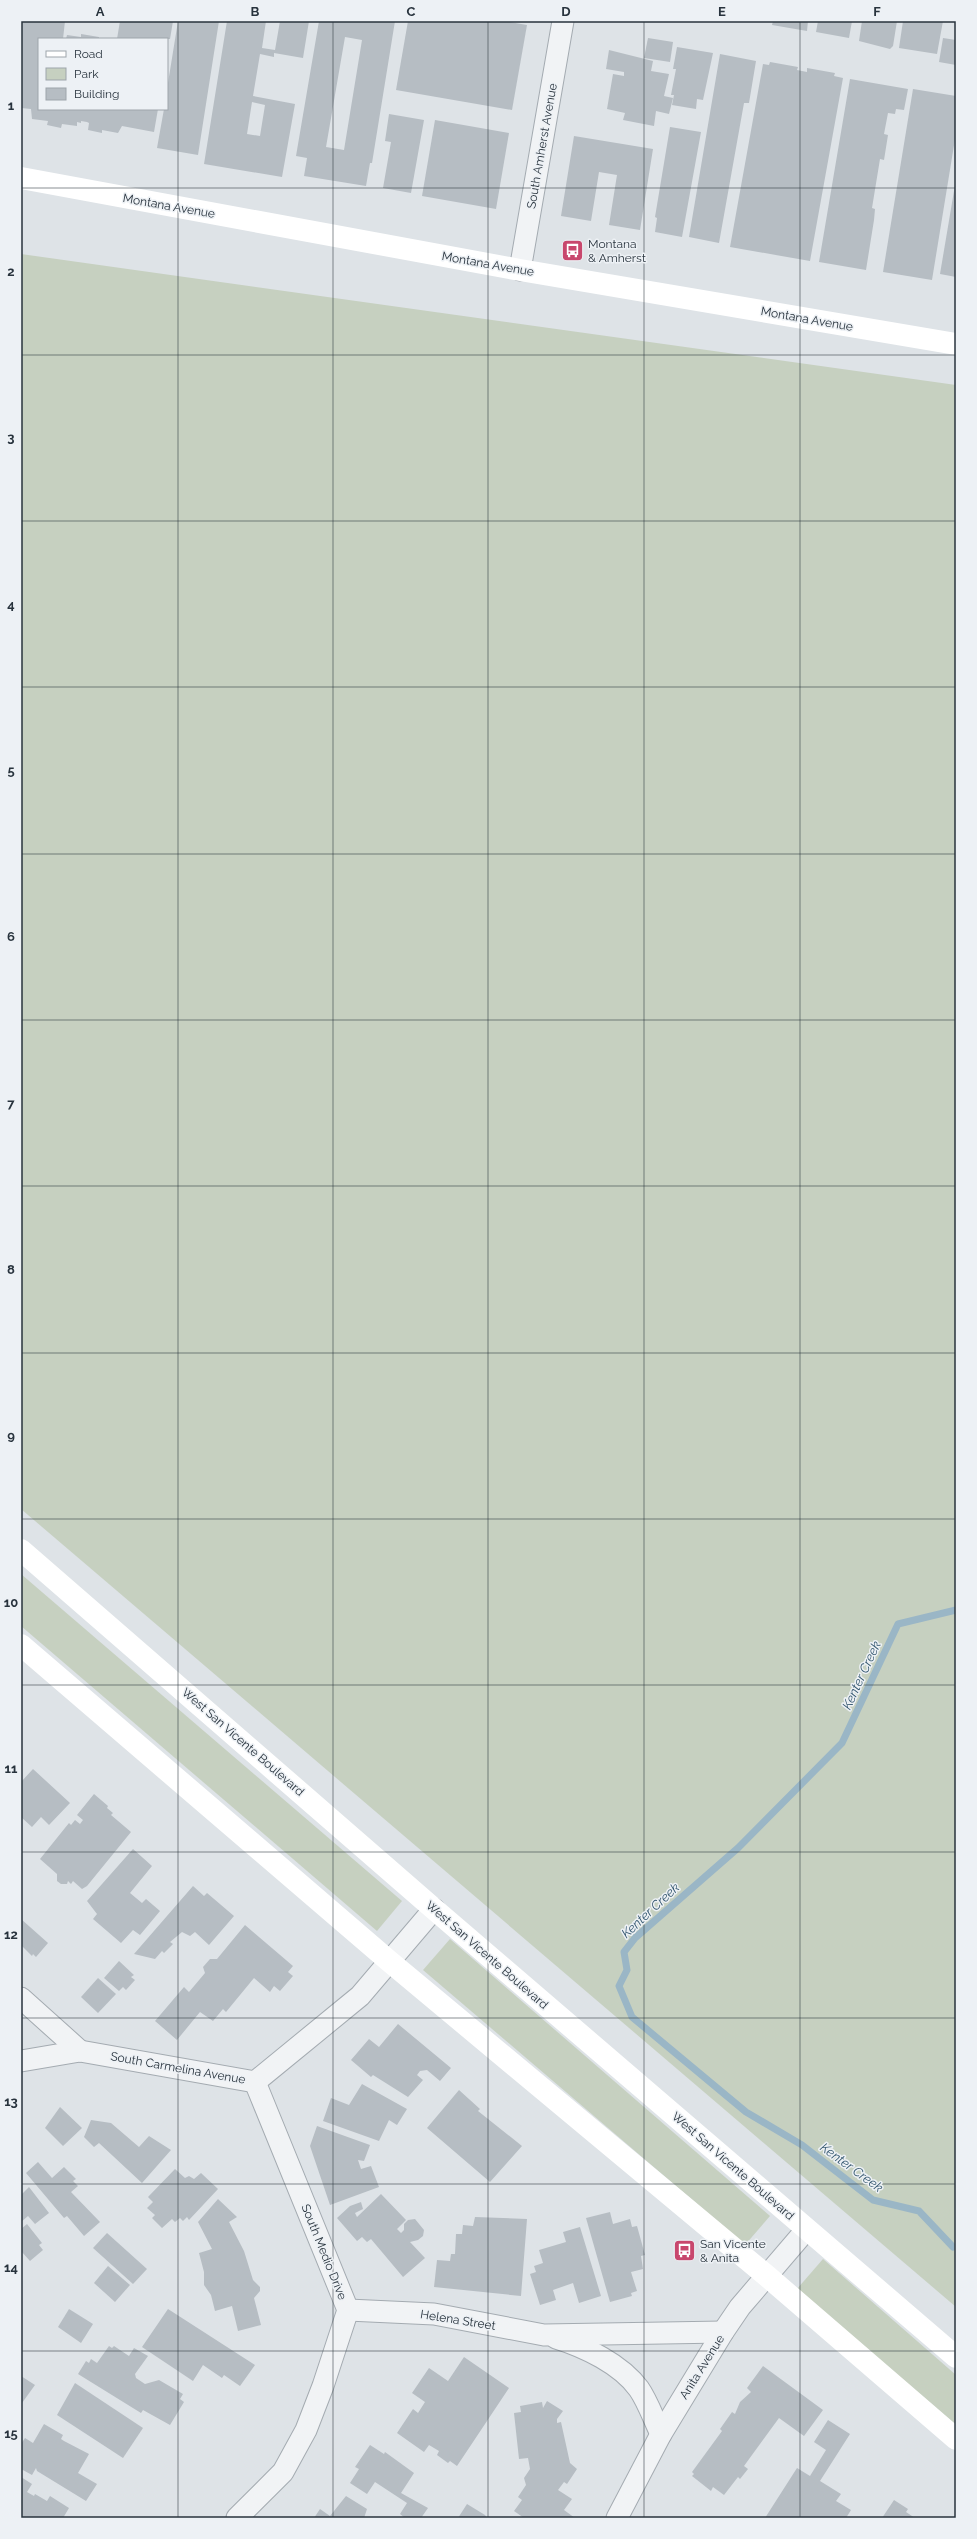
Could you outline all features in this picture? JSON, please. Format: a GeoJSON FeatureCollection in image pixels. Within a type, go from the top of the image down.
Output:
{"type":"FeatureCollection","features":[{"type":"Feature","properties":{"kind":"main road","name":"Montana Avenue"},"geometry":{"type":"LineString","coordinates":[[21,178],[520,270],[956,344]]}},
{"type":"Feature","properties":{"kind":"main road","name":"West San Vicente Boulevard"},"geometry":{"type":"LineString","coordinates":[[21,1550],[434,1909],[806,2230],[956,2357]]}},
{"type":"Feature","properties":{"kind":"main road"},"geometry":{"type":"LineString","coordinates":[[21,1645],[389,1961],[767,2276],[956,2439]]}},
{"type":"Feature","properties":{"kind":"street","name":"South Amherst Avenue"},"geometry":{"type":"LineString","coordinates":[[520,270],[564,21]]}},
{"type":"Feature","properties":{"kind":"street","name":"South Carmelina Avenue"},"geometry":{"type":"LineString","coordinates":[[21,2062],[80,2051],[255,2082],[360,1996],[434,1909]]}},
{"type":"Feature","properties":{"kind":"street"},"geometry":{"type":"LineString","coordinates":[[21,1998],[80,2051]]}},
{"type":"Feature","properties":{"kind":"street","name":"South Medio Drive"},"geometry":{"type":"LineString","coordinates":[[237,2518],[283,2472],[306,2430],[324,2386],[348,2310],[255,2082]]}},
{"type":"Feature","properties":{"kind":"street","name":"Anita Avenue"},"geometry":{"type":"LineString","coordinates":[[617,2518],[661,2434],[723,2332],[740,2307],[806,2230]]}},
{"type":"Feature","properties":{"kind":"street","name":"Helena Street"},"geometry":{"type":"LineString","coordinates":[[348,2310],[434,2314],[544,2335],[581,2348],[604,2359],[625,2375],[639,2390],[661,2434]]}},
{"type":"Feature","properties":{"kind":"street","name":"Helena Street"},"geometry":{"type":"LineString","coordinates":[[544,2335],[723,2332]]}},
{"type":"Feature","properties":{"kind":"green space"},"geometry":{"type":"Polygon","coordinates":[[[21,254],[956,385],[956,2307],[21,1509],[21,254]]]}},
{"type":"Feature","properties":{"kind":"green space"},"geometry":{"type":"Polygon","coordinates":[[[21,1574],[402,1901],[377,1931],[21,1626],[21,1574]]]}},
{"type":"Feature","properties":{"kind":"green space"},"geometry":{"type":"Polygon","coordinates":[[[450,1939],[770,2216],[745,2245],[423,1970],[450,1939]]]}},
{"type":"Feature","properties":{"kind":"green space"},"geometry":{"type":"Polygon","coordinates":[[[823,2259],[956,2375],[956,2425],[797,2289],[823,2259]]]}},
{"type":"Feature","properties":{"kind":"building"},"geometry":{"type":"Polygon","coordinates":[[[21,21],[65,21],[63,38],[38,38],[38,110],[158,110],[154,132],[122,126],[118,133],[102,130],[102,133],[88,130],[89,123],[81,121],[81,123],[77,122],[77,126],[62,124],[61,128],[47,125],[48,121],[32,119],[31,109],[21,108],[21,21]]]}},
{"type":"Feature","properties":{"kind":"building"},"geometry":{"type":"Polygon","coordinates":[[[120,21],[173,21],[170,39],[117,38],[120,21]]]}},
{"type":"Feature","properties":{"kind":"building"},"geometry":{"type":"Polygon","coordinates":[[[178,21],[219,21],[198,155],[157,148],[164,110],[168,110],[168,83],[178,21]]]}},
{"type":"Feature","properties":{"kind":"building"},"geometry":{"type":"Polygon","coordinates":[[[227,21],[266,21],[262,48],[275,50],[280,21],[309,21],[303,58],[274,53],[274,57],[260,54],[253,96],[295,104],[282,177],[204,164],[227,21]],[[252,102],[247,134],[260,136],[265,105],[252,102]]]}},
{"type":"Feature","properties":{"kind":"building"},"geometry":{"type":"Polygon","coordinates":[[[319,21],[395,21],[372,163],[370,163],[366,186],[304,176],[307,158],[296,156],[319,21]],[[345,37],[326,147],[344,150],[362,40],[345,37]]]}},
{"type":"Feature","properties":{"kind":"building"},"geometry":{"type":"Polygon","coordinates":[[[408,21],[504,21],[527,25],[512,110],[396,90],[408,21]]]}},
{"type":"Feature","properties":{"kind":"building"},"geometry":{"type":"Polygon","coordinates":[[[773,21],[808,21],[807,31],[772,25],[773,21]]]}},
{"type":"Feature","properties":{"kind":"building"},"geometry":{"type":"Polygon","coordinates":[[[818,21],[852,21],[849,38],[816,32],[818,21]]]}},
{"type":"Feature","properties":{"kind":"building"},"geometry":{"type":"Polygon","coordinates":[[[862,21],[897,21],[893,46],[890,49],[859,41],[862,21]]]}},
{"type":"Feature","properties":{"kind":"building"},"geometry":{"type":"Polygon","coordinates":[[[903,21],[943,21],[937,54],[899,48],[903,21]]]}},
{"type":"Feature","properties":{"kind":"building"},"geometry":{"type":"Polygon","coordinates":[[[81,34],[99,38],[66,38],[67,35],[81,37],[81,34]]]}},
{"type":"Feature","properties":{"kind":"building"},"geometry":{"type":"Polygon","coordinates":[[[648,38],[673,42],[670,62],[644,58],[648,38]]]}},
{"type":"Feature","properties":{"kind":"building"},"geometry":{"type":"Polygon","coordinates":[[[943,38],[956,40],[956,65],[939,62],[943,38]]]}},
{"type":"Feature","properties":{"kind":"building"},"geometry":{"type":"Polygon","coordinates":[[[677,47],[713,53],[703,100],[697,99],[696,109],[672,105],[674,95],[671,95],[676,69],[673,69],[677,47]]]}},
{"type":"Feature","properties":{"kind":"building"},"geometry":{"type":"Polygon","coordinates":[[[609,50],[653,61],[651,71],[669,74],[664,96],[673,98],[669,114],[656,111],[654,126],[623,120],[625,113],[607,109],[613,74],[624,76],[624,72],[606,69],[609,50]]]}},
{"type":"Feature","properties":{"kind":"building"},"geometry":{"type":"Polygon","coordinates":[[[720,54],[756,61],[749,103],[744,103],[719,243],[689,237],[720,54]]]}},
{"type":"Feature","properties":{"kind":"building"},"geometry":{"type":"Polygon","coordinates":[[[770,62],[798,67],[797,70],[807,72],[807,68],[835,73],[834,76],[843,78],[810,261],[730,247],[763,64],[769,65],[770,62]]]}},
{"type":"Feature","properties":{"kind":"building"},"geometry":{"type":"Polygon","coordinates":[[[850,79],[908,89],[904,110],[896,109],[895,114],[888,113],[884,134],[888,135],[884,160],[880,159],[872,208],[875,209],[874,220],[866,270],[819,262],[850,79]]]}},
{"type":"Feature","properties":{"kind":"building"},"geometry":{"type":"Polygon","coordinates":[[[913,89],[956,96],[956,133],[932,280],[883,272],[913,89]]]}},
{"type":"Feature","properties":{"kind":"building"},"geometry":{"type":"Polygon","coordinates":[[[389,114],[424,120],[411,193],[383,188],[391,142],[385,141],[389,114]]]}},
{"type":"Feature","properties":{"kind":"building"},"geometry":{"type":"Polygon","coordinates":[[[435,120],[509,133],[496,209],[422,196],[435,120]]]}},
{"type":"Feature","properties":{"kind":"building"},"geometry":{"type":"Polygon","coordinates":[[[670,127],[701,132],[682,237],[655,232],[657,218],[655,217],[670,127]]]}},
{"type":"Feature","properties":{"kind":"building"},"geometry":{"type":"Polygon","coordinates":[[[574,136],[653,149],[640,230],[609,225],[617,175],[599,172],[591,221],[561,216],[574,136]]]}},
{"type":"Feature","properties":{"kind":"building"},"geometry":{"type":"Polygon","coordinates":[[[956,185],[956,277],[940,274],[956,185]]]}},
{"type":"Feature","properties":{"kind":"building"},"geometry":{"type":"Polygon","coordinates":[[[33,1769],[70,1803],[49,1825],[41,1817],[32,1827],[21,1817],[21,1782],[33,1769]]]}},
{"type":"Feature","properties":{"kind":"building"},"geometry":{"type":"Polygon","coordinates":[[[94,1794],[108,1806],[107,1808],[113,1813],[111,1815],[131,1832],[87,1886],[82,1889],[73,1881],[71,1884],[68,1881],[67,1884],[61,1884],[57,1881],[57,1874],[40,1859],[69,1823],[71,1825],[75,1820],[80,1824],[83,1820],[77,1815],[94,1794]]]}},
{"type":"Feature","properties":{"kind":"building"},"geometry":{"type":"Polygon","coordinates":[[[133,1849],[152,1866],[130,1893],[142,1903],[146,1899],[160,1911],[140,1935],[133,1930],[121,1943],[93,1919],[97,1914],[87,1901],[133,1849]]]}},
{"type":"Feature","properties":{"kind":"building"},"geometry":{"type":"Polygon","coordinates":[[[193,1886],[204,1896],[207,1893],[234,1916],[209,1945],[195,1932],[190,1936],[182,1932],[170,1942],[173,1944],[164,1953],[162,1951],[155,1959],[134,1954],[193,1886]]]}},
{"type":"Feature","properties":{"kind":"building"},"geometry":{"type":"Polygon","coordinates":[[[21,1919],[48,1943],[36,1957],[33,1954],[32,1956],[21,1945],[21,1919]]]}},
{"type":"Feature","properties":{"kind":"building"},"geometry":{"type":"Polygon","coordinates":[[[245,1925],[293,1966],[288,1972],[293,1976],[280,1991],[274,1986],[270,1992],[254,1978],[226,2012],[223,2009],[213,2021],[200,2012],[177,2040],[155,2021],[184,1987],[189,1992],[205,1973],[203,1967],[210,1959],[217,1959],[245,1925]]]}},
{"type":"Feature","properties":{"kind":"building"},"geometry":{"type":"Polygon","coordinates":[[[119,1961],[134,1975],[131,1977],[135,1980],[126,1990],[123,1987],[119,1991],[104,1978],[119,1961]]]}},
{"type":"Feature","properties":{"kind":"building"},"geometry":{"type":"Polygon","coordinates":[[[98,1978],[116,1994],[98,2013],[81,1997],[98,1978]]]}},
{"type":"Feature","properties":{"kind":"building"},"geometry":{"type":"Polygon","coordinates":[[[398,2024],[451,2068],[440,2081],[427,2070],[420,2071],[417,2075],[423,2080],[408,2097],[373,2075],[371,2077],[351,2060],[369,2039],[379,2047],[398,2024]]]}},
{"type":"Feature","properties":{"kind":"building"},"geometry":{"type":"Polygon","coordinates":[[[362,2084],[407,2109],[397,2125],[389,2120],[379,2141],[323,2121],[331,2098],[349,2105],[362,2084]]]}},
{"type":"Feature","properties":{"kind":"building"},"geometry":{"type":"Polygon","coordinates":[[[459,2090],[480,2109],[478,2111],[522,2146],[490,2182],[427,2128],[459,2090]]]}},
{"type":"Feature","properties":{"kind":"building"},"geometry":{"type":"Polygon","coordinates":[[[60,2107],[82,2128],[63,2146],[45,2128],[60,2107]]]}},
{"type":"Feature","properties":{"kind":"building"},"geometry":{"type":"Polygon","coordinates":[[[91,2120],[111,2123],[139,2147],[149,2136],[171,2150],[142,2183],[99,2143],[94,2147],[84,2137],[91,2120]]]}},
{"type":"Feature","properties":{"kind":"building"},"geometry":{"type":"Polygon","coordinates":[[[317,2126],[370,2145],[364,2161],[358,2160],[361,2169],[371,2166],[379,2187],[330,2205],[310,2146],[317,2126]]]}},
{"type":"Feature","properties":{"kind":"building"},"geometry":{"type":"Polygon","coordinates":[[[38,2162],[52,2178],[64,2167],[76,2179],[73,2181],[78,2186],[71,2192],[100,2222],[84,2236],[67,2216],[64,2218],[26,2173],[38,2162]]]}},
{"type":"Feature","properties":{"kind":"building"},"geometry":{"type":"Polygon","coordinates":[[[175,2169],[185,2178],[189,2176],[194,2179],[201,2173],[218,2189],[189,2220],[187,2217],[183,2221],[180,2218],[175,2222],[172,2219],[162,2228],[152,2218],[155,2215],[147,2208],[153,2202],[148,2197],[175,2169]]]}},
{"type":"Feature","properties":{"kind":"building"},"geometry":{"type":"Polygon","coordinates":[[[29,2187],[49,2213],[35,2224],[28,2216],[21,2222],[21,2195],[29,2187]]]}},
{"type":"Feature","properties":{"kind":"building"},"geometry":{"type":"Polygon","coordinates":[[[381,2194],[406,2220],[397,2229],[401,2233],[404,2230],[404,2224],[408,2220],[415,2219],[424,2230],[423,2236],[418,2240],[410,2242],[425,2258],[403,2277],[371,2239],[367,2242],[362,2237],[357,2241],[337,2218],[350,2206],[361,2202],[363,2209],[355,2213],[357,2217],[381,2194]]]}},
{"type":"Feature","properties":{"kind":"building"},"geometry":{"type":"Polygon","coordinates":[[[218,2199],[237,2217],[229,2222],[244,2251],[253,2280],[260,2287],[260,2291],[254,2298],[261,2325],[238,2331],[232,2306],[215,2311],[211,2295],[204,2285],[204,2272],[199,2253],[212,2249],[198,2222],[218,2199]]]}},
{"type":"Feature","properties":{"kind":"building"},"geometry":{"type":"Polygon","coordinates":[[[610,2212],[613,2224],[630,2219],[632,2227],[637,2226],[645,2255],[641,2256],[643,2269],[631,2272],[637,2291],[631,2293],[632,2296],[610,2302],[586,2218],[610,2212]]]}},
{"type":"Feature","properties":{"kind":"building"},"geometry":{"type":"Polygon","coordinates":[[[475,2217],[527,2219],[521,2296],[434,2287],[437,2260],[450,2261],[451,2254],[455,2254],[456,2234],[462,2234],[463,2225],[473,2226],[475,2217]]]}},
{"type":"Feature","properties":{"kind":"building"},"geometry":{"type":"Polygon","coordinates":[[[27,2224],[42,2243],[39,2245],[43,2250],[30,2261],[21,2251],[21,2229],[27,2224]]]}},
{"type":"Feature","properties":{"kind":"building"},"geometry":{"type":"Polygon","coordinates":[[[580,2227],[601,2296],[579,2303],[573,2283],[553,2290],[556,2300],[540,2305],[530,2274],[536,2272],[534,2266],[543,2263],[539,2250],[566,2242],[563,2232],[580,2227]]]}},
{"type":"Feature","properties":{"kind":"building"},"geometry":{"type":"Polygon","coordinates":[[[107,2233],[147,2269],[133,2284],[93,2248],[107,2233]]]}},
{"type":"Feature","properties":{"kind":"building"},"geometry":{"type":"Polygon","coordinates":[[[108,2266],[130,2285],[115,2302],[94,2283],[108,2266]]]}},
{"type":"Feature","properties":{"kind":"building"},"geometry":{"type":"Polygon","coordinates":[[[69,2309],[93,2324],[81,2343],[58,2327],[69,2309]]]}},
{"type":"Feature","properties":{"kind":"building"},"geometry":{"type":"Polygon","coordinates":[[[168,2309],[255,2365],[240,2386],[224,2375],[222,2378],[203,2365],[193,2381],[142,2347],[168,2309]]]}},
{"type":"Feature","properties":{"kind":"building"},"geometry":{"type":"Polygon","coordinates":[[[109,2346],[112,2348],[114,2346],[129,2356],[134,2348],[148,2356],[135,2374],[136,2378],[145,2384],[159,2380],[183,2394],[180,2399],[184,2402],[170,2425],[143,2410],[141,2413],[78,2374],[86,2361],[89,2363],[91,2359],[97,2363],[109,2346]]]}},
{"type":"Feature","properties":{"kind":"building"},"geometry":{"type":"Polygon","coordinates":[[[464,2357],[509,2388],[457,2466],[450,2461],[448,2463],[437,2455],[439,2451],[429,2445],[424,2452],[397,2433],[413,2409],[418,2413],[425,2402],[412,2393],[429,2368],[448,2381],[464,2357]]]}},
{"type":"Feature","properties":{"kind":"building"},"geometry":{"type":"Polygon","coordinates":[[[763,2366],[823,2410],[804,2436],[779,2418],[744,2466],[748,2469],[740,2479],[738,2477],[724,2495],[713,2487],[711,2491],[692,2476],[694,2474],[692,2472],[722,2431],[720,2429],[732,2412],[735,2414],[740,2402],[751,2392],[747,2388],[763,2366]]]}},
{"type":"Feature","properties":{"kind":"building"},"geometry":{"type":"Polygon","coordinates":[[[21,2376],[35,2385],[22,2403],[21,2402],[21,2376]]]}},
{"type":"Feature","properties":{"kind":"building"},"geometry":{"type":"Polygon","coordinates":[[[75,2383],[143,2428],[123,2458],[57,2415],[75,2383]]]}},
{"type":"Feature","properties":{"kind":"building"},"geometry":{"type":"Polygon","coordinates":[[[547,2401],[563,2411],[557,2419],[557,2423],[561,2422],[570,2463],[577,2469],[567,2484],[564,2482],[558,2490],[572,2499],[564,2510],[575,2518],[524,2518],[514,2511],[522,2500],[518,2497],[526,2485],[524,2478],[530,2469],[528,2458],[519,2459],[514,2413],[521,2412],[520,2406],[542,2402],[543,2408],[547,2401]]]}},
{"type":"Feature","properties":{"kind":"building"},"geometry":{"type":"Polygon","coordinates":[[[828,2420],[850,2434],[820,2481],[841,2494],[836,2501],[851,2510],[846,2518],[765,2518],[797,2468],[810,2476],[826,2450],[814,2442],[828,2420]]]}},
{"type":"Feature","properties":{"kind":"building"},"geometry":{"type":"Polygon","coordinates":[[[44,2424],[63,2435],[61,2439],[64,2441],[89,2454],[78,2473],[97,2484],[86,2501],[37,2471],[36,2468],[32,2475],[21,2469],[21,2444],[25,2438],[33,2443],[44,2424]]]}},
{"type":"Feature","properties":{"kind":"building"},"geometry":{"type":"Polygon","coordinates":[[[370,2445],[384,2454],[385,2452],[414,2473],[401,2493],[428,2508],[421,2518],[405,2518],[400,2514],[407,2503],[375,2482],[367,2494],[350,2483],[359,2469],[355,2467],[370,2445]]]}},
{"type":"Feature","properties":{"kind":"building"},"geometry":{"type":"Polygon","coordinates":[[[21,2477],[32,2484],[27,2492],[34,2496],[35,2494],[47,2501],[50,2496],[69,2508],[63,2518],[21,2518],[21,2477]]]}},
{"type":"Feature","properties":{"kind":"building"},"geometry":{"type":"Polygon","coordinates":[[[346,2496],[367,2509],[364,2518],[314,2518],[320,2509],[330,2516],[346,2496]]]}},
{"type":"Feature","properties":{"kind":"building"},"geometry":{"type":"Polygon","coordinates":[[[894,2500],[908,2509],[906,2512],[915,2518],[882,2518],[894,2500]]]}},
{"type":"Feature","properties":{"kind":"building"},"geometry":{"type":"Polygon","coordinates":[[[467,2504],[485,2515],[487,2518],[458,2518],[467,2504]]]}},
{"type":"Feature","properties":{"kind":"waterway","name":"Kenter Creek"},"geometry":{"type":"LineString","coordinates":[[953,2247],[919,2211],[873,2200],[802,2145],[746,2112],[632,2017],[619,1986],[627,1970],[624,1952],[635,1938],[738,1848],[842,1743],[898,1624],[956,1610]]}},
{"type":"Feature","properties":{"kind":"place","name":"Montana & Amherst"},"geometry":{"type":"Point","coordinates":[573,251]}},
{"type":"Feature","properties":{"kind":"place","name":"San Vicente & Anita"},"geometry":{"type":"Point","coordinates":[685,2251]}}]}
